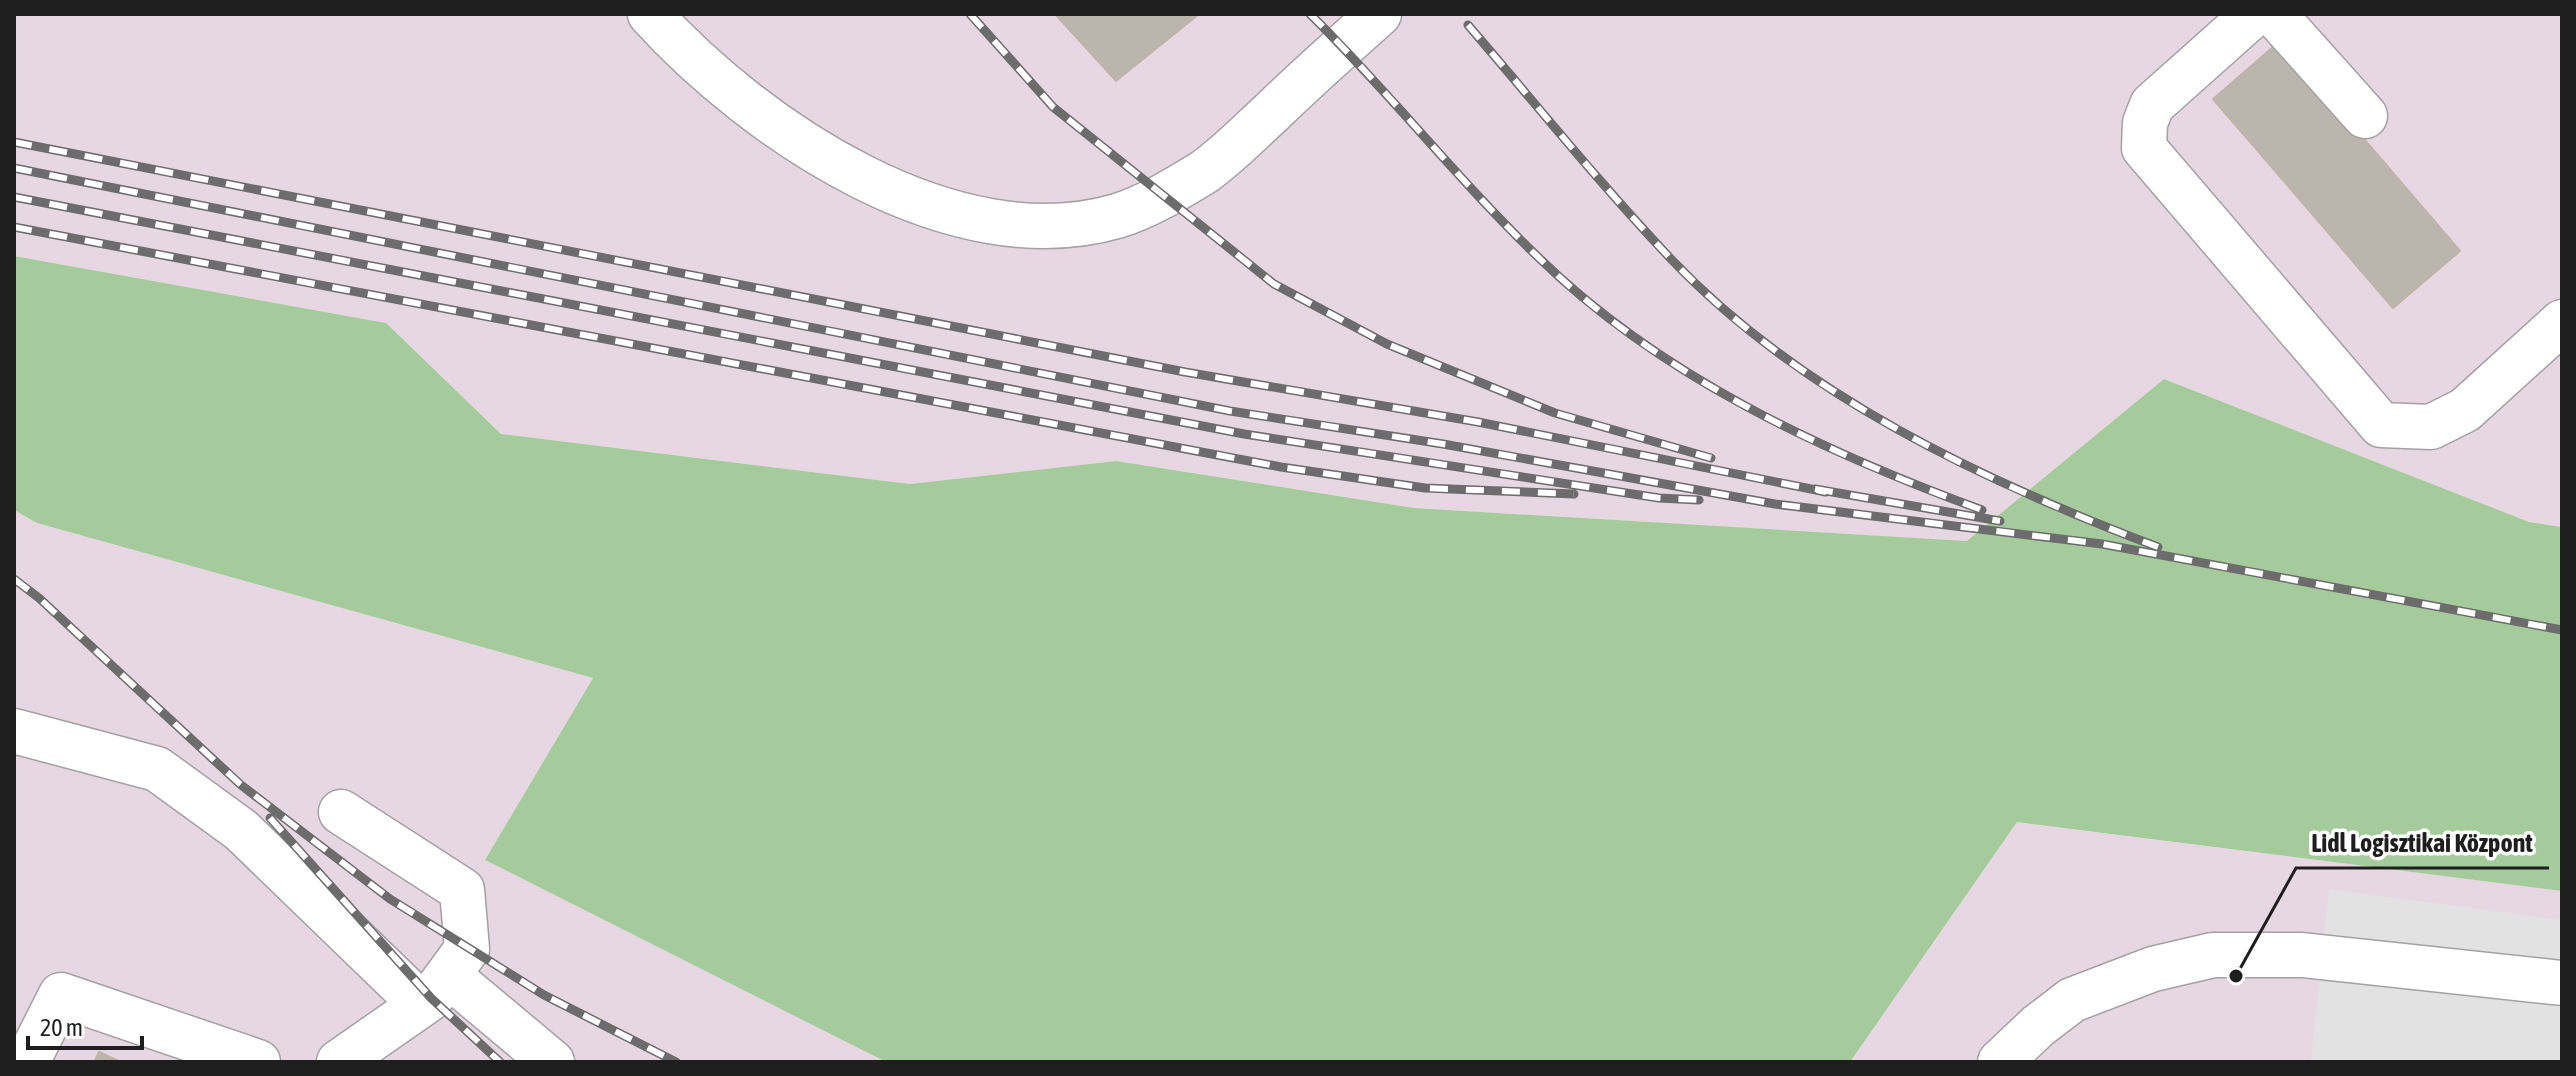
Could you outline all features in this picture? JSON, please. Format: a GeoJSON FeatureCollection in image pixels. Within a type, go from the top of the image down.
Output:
{"type":"FeatureCollection","features":[{"type":"Feature","properties":{"kind":"lane"},"geometry":{"type":"LineString","coordinates":[[650,14],[688,56],[785,133],[854,175],[918,202],[1000,221],[1064,225],[1118,216],[1205,171],[1379,14]]}},
{"type":"Feature","properties":{"kind":"lane"},"geometry":{"type":"LineString","coordinates":[[2254,14],[2152,105],[2145,123],[2144,148],[2381,425],[2431,427],[2465,410],[2562,322]]}},
{"type":"Feature","properties":{"kind":"lane"},"geometry":{"type":"LineString","coordinates":[[2274,14],[2365,116]]}},
{"type":"Feature","properties":{"kind":"lane"},"geometry":{"type":"LineString","coordinates":[[14,731],[157,769],[241,830],[434,990],[552,1062]]}},
{"type":"Feature","properties":{"kind":"lane"},"geometry":{"type":"LineString","coordinates":[[339,1062],[434,990],[467,949],[462,890],[341,812]]}},
{"type":"Feature","properties":{"kind":"lane"},"geometry":{"type":"LineString","coordinates":[[2000,1062],[2038,1026],[2072,1000],[2153,969],[2213,955],[2302,955],[2562,983]]}},
{"type":"Feature","properties":{"kind":"lane"},"geometry":{"type":"LineString","coordinates":[[27,1062],[61,995],[258,1062]]}},
{"type":"Feature","properties":{"kind":"shaded area"},"geometry":{"type":"Polygon","coordinates":[[[14,14],[2562,14],[2562,527],[2529,522],[2164,379],[1967,541],[1414,508],[1116,461],[910,484],[501,434],[386,323],[14,256],[14,14]]]}},
{"type":"Feature","properties":{"kind":"shaded area"},"geometry":{"type":"Polygon","coordinates":[[[14,510],[37,523],[593,678],[485,860],[886,1062],[14,1062],[14,510]]]}},
{"type":"Feature","properties":{"kind":"shaded area"},"geometry":{"type":"Polygon","coordinates":[[[2017,822],[2562,891],[2562,1062],[1850,1062],[2017,822]]]}},
{"type":"Feature","properties":{"kind":"shaded area"},"geometry":{"type":"Polygon","coordinates":[[[2329,889],[2562,920],[2562,1062],[2311,1062],[2329,889]]]}},
{"type":"Feature","properties":{"kind":"green space"},"geometry":{"type":"Polygon","coordinates":[[[14,256],[386,323],[501,434],[910,484],[1116,461],[1414,508],[1967,541],[2164,379],[2529,522],[2562,527],[2562,891],[2017,822],[1850,1062],[886,1062],[485,860],[593,678],[37,523],[14,510],[14,256]]]}},
{"type":"Feature","properties":{"kind":"building"},"geometry":{"type":"Polygon","coordinates":[[[1055,14],[1199,14],[1116,81],[1055,14]]]}},
{"type":"Feature","properties":{"kind":"building"},"geometry":{"type":"Polygon","coordinates":[[[2280,41],[2460,251],[2393,308],[2213,99],[2280,41]]]}},
{"type":"Feature","properties":{"kind":"building"},"geometry":{"type":"Polygon","coordinates":[[[99,1052],[121,1062],[94,1062],[99,1052]]]}},
{"type":"Feature","properties":{"kind":"railway"},"geometry":{"type":"LineString","coordinates":[[970,14],[1053,107],[1274,284],[1387,344],[1555,413],[1711,458]]}},
{"type":"Feature","properties":{"kind":"railway"},"geometry":{"type":"LineString","coordinates":[[1310,14],[1508,228],[1586,300],[1637,339],[1690,374],[1804,436],[1982,510]]}},
{"type":"Feature","properties":{"kind":"railway"},"geometry":{"type":"LineString","coordinates":[[1468,25],[1593,173],[1671,259],[1722,308],[1778,353],[1898,430],[1962,463],[2158,547]]}},
{"type":"Feature","properties":{"kind":"railway"},"geometry":{"type":"LineString","coordinates":[[14,142],[1185,372],[1478,422],[1826,492]]}},
{"type":"Feature","properties":{"kind":"railway"},"geometry":{"type":"LineString","coordinates":[[14,168],[1230,411],[1443,444],[1775,504],[2102,544],[2562,630]]}},
{"type":"Feature","properties":{"kind":"railway"},"geometry":{"type":"LineString","coordinates":[[14,197],[1244,434],[1659,498],[1699,500]]}},
{"type":"Feature","properties":{"kind":"railway"},"geometry":{"type":"LineString","coordinates":[[14,227],[1281,467],[1425,488],[1574,494]]}},
{"type":"Feature","properties":{"kind":"railway"},"geometry":{"type":"LineString","coordinates":[[1815,489],[2000,521]]}},
{"type":"Feature","properties":{"kind":"railway"},"geometry":{"type":"LineString","coordinates":[[14,579],[39,598],[241,785],[390,899],[544,995],[676,1062]]}},
{"type":"Feature","properties":{"kind":"railway"},"geometry":{"type":"LineString","coordinates":[[270,818],[431,998],[500,1062]]}},
{"type":"Feature","properties":{"kind":"place","name":"Lidl Logisztikai Központ"},"geometry":{"type":"Point","coordinates":[2236,976]}}]}
